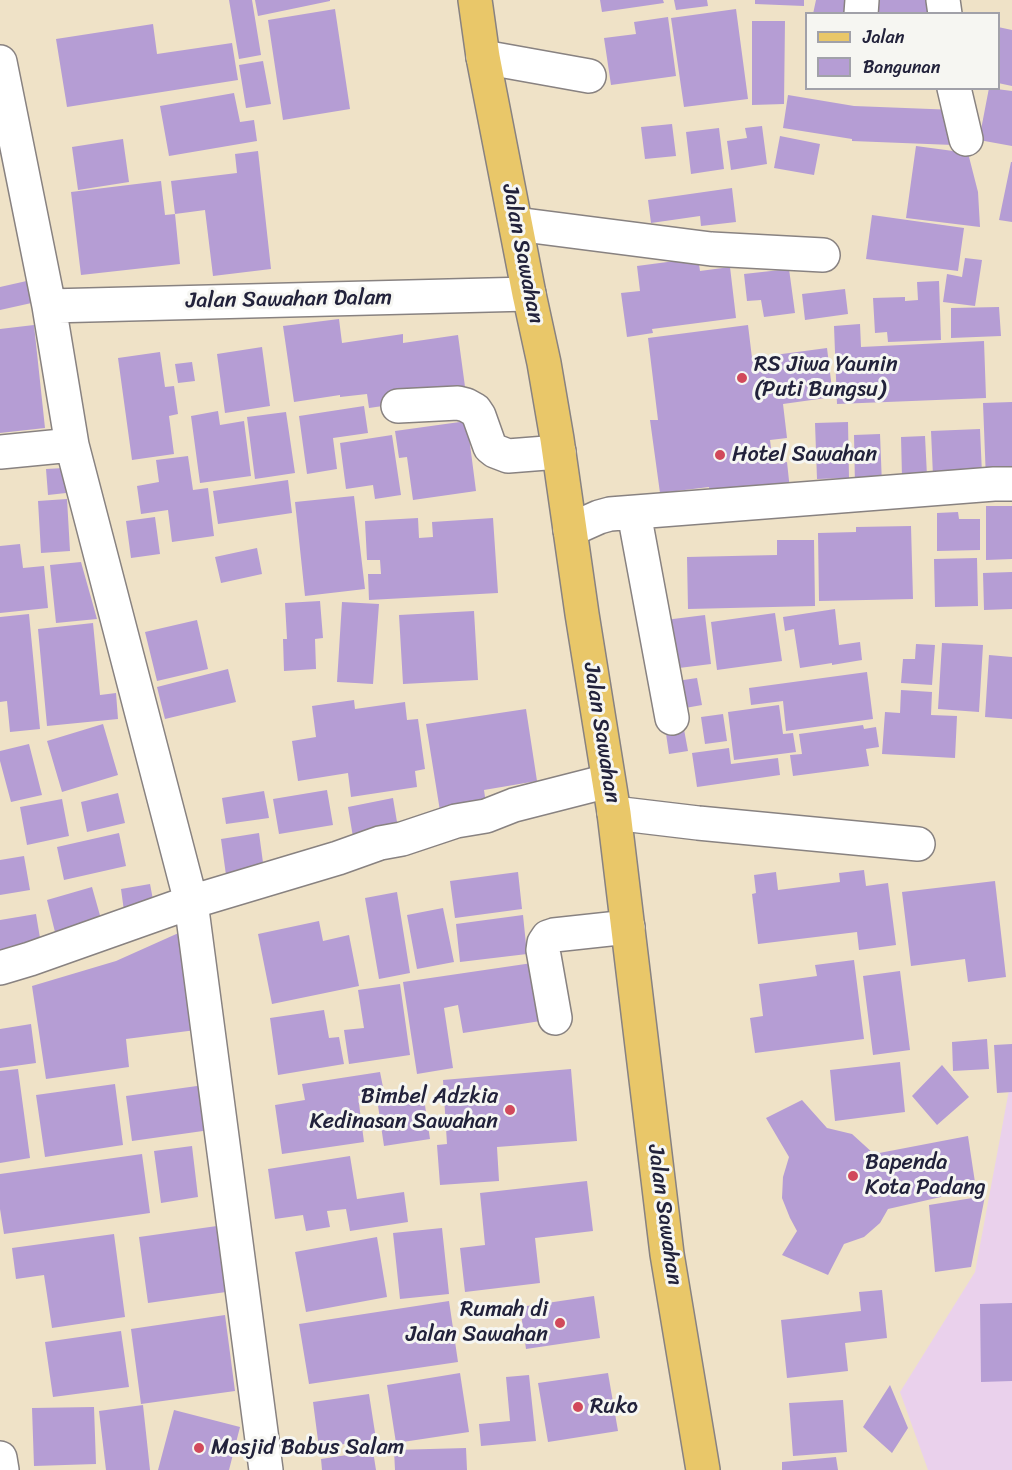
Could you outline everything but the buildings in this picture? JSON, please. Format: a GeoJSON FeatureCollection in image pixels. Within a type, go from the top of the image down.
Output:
{"type":"FeatureCollection","features":[{"type":"Feature","properties":{"kind":"main road","name":"Jalan Sawahan"},"geometry":{"type":"LineString","coordinates":[[475,0],[483,57],[544,363],[559,452],[614,813],[667,1254],[703,1470]]}},
{"type":"Feature","properties":{"kind":"street"},"geometry":{"type":"LineString","coordinates":[[483,57],[589,76]]}},
{"type":"Feature","properties":{"kind":"street"},"geometry":{"type":"LineString","coordinates":[[0,62],[4,105],[49,306],[72,445],[191,902],[266,1470]]}},
{"type":"Feature","properties":{"kind":"street"},"geometry":{"type":"LineString","coordinates":[[954,90],[966,139]]}},
{"type":"Feature","properties":{"kind":"street"},"geometry":{"type":"LineString","coordinates":[[516,224],[711,249],[823,255]]}},
{"type":"Feature","properties":{"kind":"street","name":"Jalan Sawahan Dalam"},"geometry":{"type":"LineString","coordinates":[[49,306],[529,294]]}},
{"type":"Feature","properties":{"kind":"street"},"geometry":{"type":"LineString","coordinates":[[398,406],[458,403],[466,405],[475,410],[479,416],[490,447],[495,451],[508,456],[559,452]]}},
{"type":"Feature","properties":{"kind":"street"},"geometry":{"type":"LineString","coordinates":[[0,452],[72,445]]}},
{"type":"Feature","properties":{"kind":"street"},"geometry":{"type":"LineString","coordinates":[[570,530],[599,516],[1012,484]]}},
{"type":"Feature","properties":{"kind":"street"},"geometry":{"type":"LineString","coordinates":[[634,513],[672,718]]}},
{"type":"Feature","properties":{"kind":"street"},"geometry":{"type":"LineString","coordinates":[[0,968],[191,902],[338,858],[380,843],[402,839],[456,821],[486,816],[514,806],[609,781]]}},
{"type":"Feature","properties":{"kind":"street"},"geometry":{"type":"LineString","coordinates":[[614,813],[918,844]]}},
{"type":"Feature","properties":{"kind":"street"},"geometry":{"type":"LineString","coordinates":[[555,1018],[543,950],[548,938],[554,935],[628,927]]}},
{"type":"Feature","properties":{"kind":"street"},"geometry":{"type":"LineString","coordinates":[[0,1458],[2,1470]]}},
{"type":"Feature","properties":{"kind":"shaded area"},"geometry":{"type":"Polygon","coordinates":[[[1012,1074],[1012,1470],[928,1470],[900,1392],[975,1272],[1012,1074]]]}},
{"type":"Feature","properties":{"kind":"place","name":"RS Jiwa Yaunin (Puti Bungsu)"},"geometry":{"type":"Point","coordinates":[742,378]}},
{"type":"Feature","properties":{"kind":"place","name":"Hotel Sawahan"},"geometry":{"type":"Point","coordinates":[720,455]}},
{"type":"Feature","properties":{"kind":"place","name":"Bimbel Adzkia Kedinasan Sawahan"},"geometry":{"type":"Point","coordinates":[510,1110]}},
{"type":"Feature","properties":{"kind":"place","name":"Bapenda Kota Padang"},"geometry":{"type":"Point","coordinates":[853,1176]}},
{"type":"Feature","properties":{"kind":"place","name":"Rumah di Jalan Sawahan"},"geometry":{"type":"Point","coordinates":[560,1323]}},
{"type":"Feature","properties":{"kind":"place","name":"Ruko"},"geometry":{"type":"Point","coordinates":[578,1407]}},
{"type":"Feature","properties":{"kind":"place","name":"Masjid Babus Salam"},"geometry":{"type":"Point","coordinates":[199,1448]}}]}
